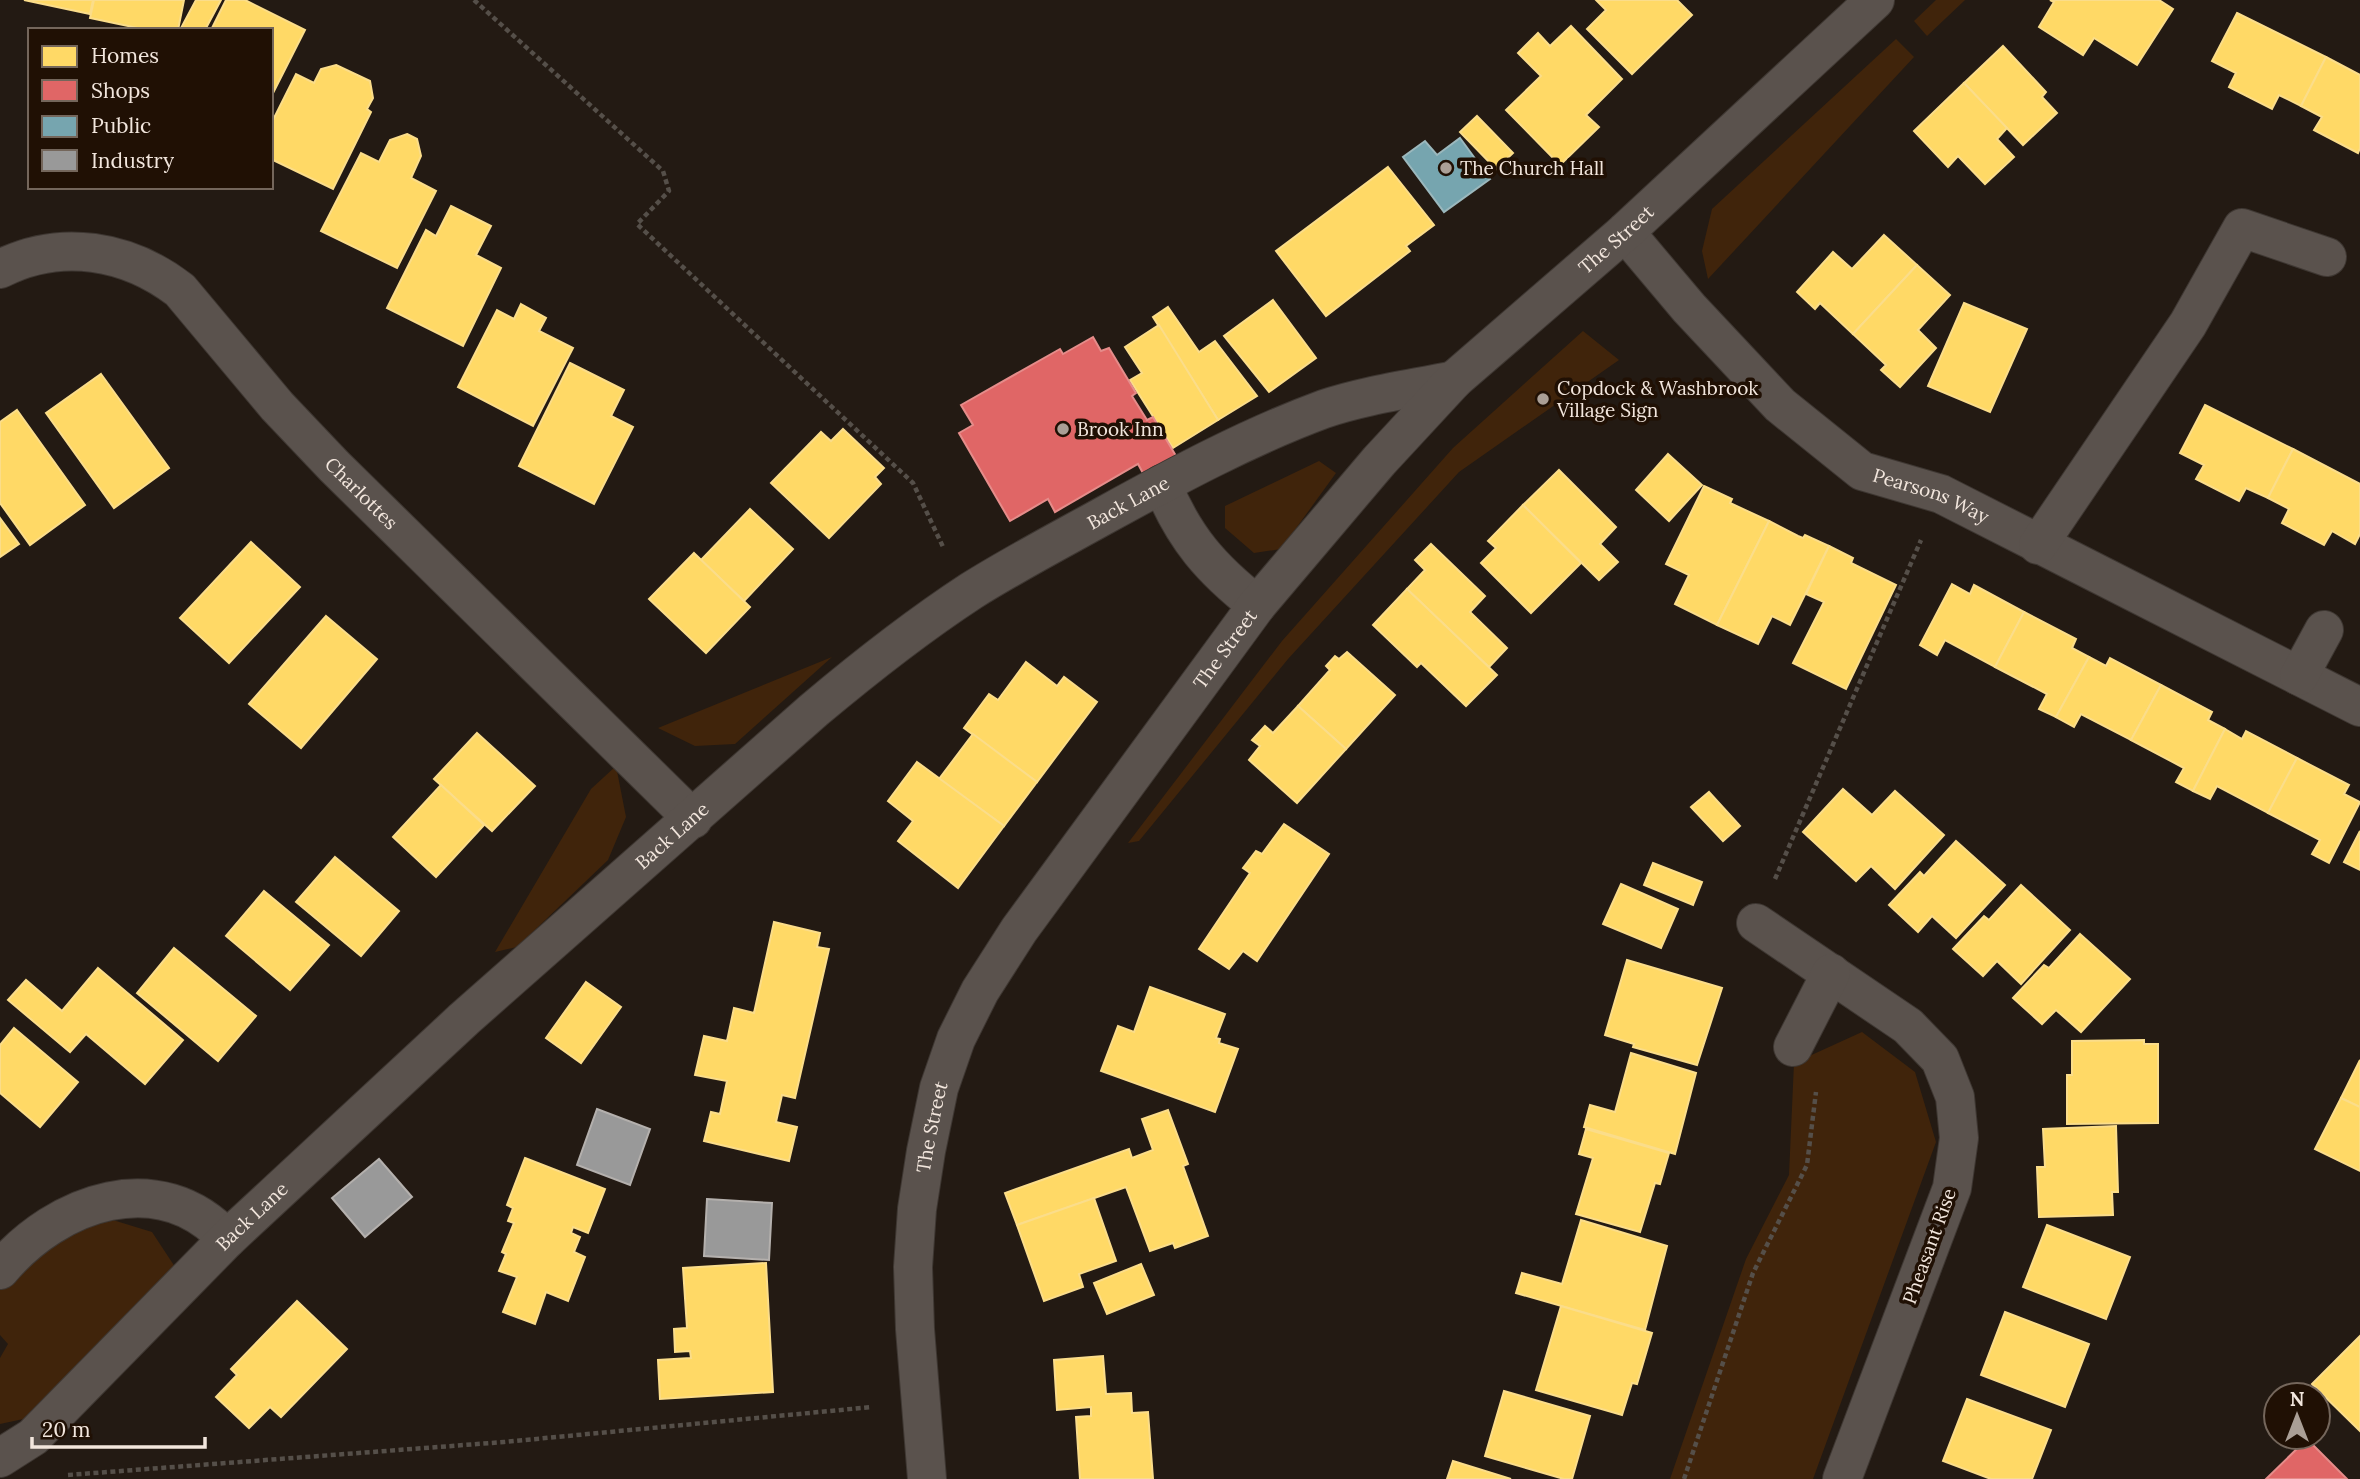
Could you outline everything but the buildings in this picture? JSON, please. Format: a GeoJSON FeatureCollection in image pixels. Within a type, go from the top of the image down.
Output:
{"type":"FeatureCollection","features":[{"type":"Feature","properties":{"kind":"street","name":"The Street"},"geometry":{"type":"LineString","coordinates":[[927,1479],[913,1267],[917,1209],[939,1088],[956,1039],[980,991],[1019,930],[1257,605],[1380,461],[1454,380],[1625,232],[1875,0]]}},
{"type":"Feature","properties":{"kind":"street"},"geometry":{"type":"LineString","coordinates":[[2038,545],[2188,324],[2242,228],[2327,257]]}},
{"type":"Feature","properties":{"kind":"street","name":"Pearsons Way"},"geometry":{"type":"LineString","coordinates":[[1625,232],[1689,308],[1780,405],[1862,471],[1941,494],[2360,707]]}},
{"type":"Feature","properties":{"kind":"street","name":"Charlottes"},"geometry":{"type":"LineString","coordinates":[[0,269],[40,256],[70,251],[102,253],[133,262],[161,275],[180,290],[277,405],[334,466],[693,819]]}},
{"type":"Feature","properties":{"kind":"street","name":"Back Lane"},"geometry":{"type":"LineString","coordinates":[[0,1458],[33,1437],[227,1239],[464,1019],[865,667],[970,592],[1161,484],[1261,435],[1326,408],[1454,380]]}},
{"type":"Feature","properties":{"kind":"street"},"geometry":{"type":"LineString","coordinates":[[1161,484],[1174,514],[1201,554],[1214,570],[1257,605]]}},
{"type":"Feature","properties":{"kind":"street"},"geometry":{"type":"LineString","coordinates":[[2299,676],[2324,631]]}},
{"type":"Feature","properties":{"kind":"street","name":"Pheasant Rise"},"geometry":{"type":"LineString","coordinates":[[1756,923],[1908,1026],[1940,1059],[1955,1097],[1959,1138],[1952,1188],[1842,1479]]}},
{"type":"Feature","properties":{"kind":"street"},"geometry":{"type":"LineString","coordinates":[[1800,1035],[1831,973]]}},
{"type":"Feature","properties":{"kind":"street"},"geometry":{"type":"LineString","coordinates":[[0,1270],[56,1222],[100,1202],[125,1198],[155,1200],[184,1209],[211,1221],[227,1239]]}},
{"type":"Feature","properties":{"kind":"street"},"geometry":{"type":"LineString","coordinates":[[0,1466],[15,1479]]}},
{"type":"Feature","properties":{"kind":"path"},"geometry":{"type":"LineString","coordinates":[[474,0],[663,171],[668,191],[637,224],[913,483],[953,569],[970,592]]}},
{"type":"Feature","properties":{"kind":"path"},"geometry":{"type":"LineString","coordinates":[[1756,923],[1941,494]]}},
{"type":"Feature","properties":{"kind":"path"},"geometry":{"type":"LineString","coordinates":[[1684,1479],[1753,1272],[1807,1165],[1816,1098],[1800,1035]]}},
{"type":"Feature","properties":{"kind":"path"},"geometry":{"type":"LineString","coordinates":[[55,1476],[504,1442],[921,1402]]}},
{"type":"Feature","properties":{"kind":"shaded area"},"geometry":{"type":"Polygon","coordinates":[[[1936,0],[1965,0],[1927,36],[1914,21],[1936,0]]]}},
{"type":"Feature","properties":{"kind":"shaded area"},"geometry":{"type":"Polygon","coordinates":[[[1896,39],[1914,57],[1708,279],[1702,251],[1712,209],[1896,39]]]}},
{"type":"Feature","properties":{"kind":"shaded area"},"geometry":{"type":"Polygon","coordinates":[[[1583,331],[1619,360],[1459,472],[1288,659],[1139,841],[1128,843],[1282,641],[1453,448],[1583,331]]]}},
{"type":"Feature","properties":{"kind":"shaded area"},"geometry":{"type":"Polygon","coordinates":[[[1319,461],[1336,473],[1281,549],[1254,553],[1225,528],[1225,506],[1319,461]]]}},
{"type":"Feature","properties":{"kind":"shaded area"},"geometry":{"type":"Polygon","coordinates":[[[832,657],[735,744],[695,746],[658,728],[832,657]]]}},
{"type":"Feature","properties":{"kind":"shaded area"},"geometry":{"type":"Polygon","coordinates":[[[616,766],[626,817],[608,860],[517,947],[495,952],[591,789],[616,766]]]}},
{"type":"Feature","properties":{"kind":"shaded area"},"geometry":{"type":"Polygon","coordinates":[[[1862,1032],[1915,1072],[1936,1142],[1813,1479],[1670,1479],[1746,1259],[1789,1175],[1794,1063],[1862,1032]]]}},
{"type":"Feature","properties":{"kind":"shaded area"},"geometry":{"type":"Polygon","coordinates":[[[103,1217],[152,1232],[179,1273],[28,1418],[0,1424],[0,1358],[8,1344],[0,1335],[0,1284],[38,1245],[103,1217]]]}},
{"type":"Feature","properties":{"kind":"place","name":"The Church Hall"},"geometry":{"type":"Point","coordinates":[1446,168]}},
{"type":"Feature","properties":{"kind":"place","name":"Copdock & Washbrook Village Sign"},"geometry":{"type":"Point","coordinates":[1543,399]}},
{"type":"Feature","properties":{"kind":"place","name":"Brook Inn"},"geometry":{"type":"Point","coordinates":[1063,429]}}]}
